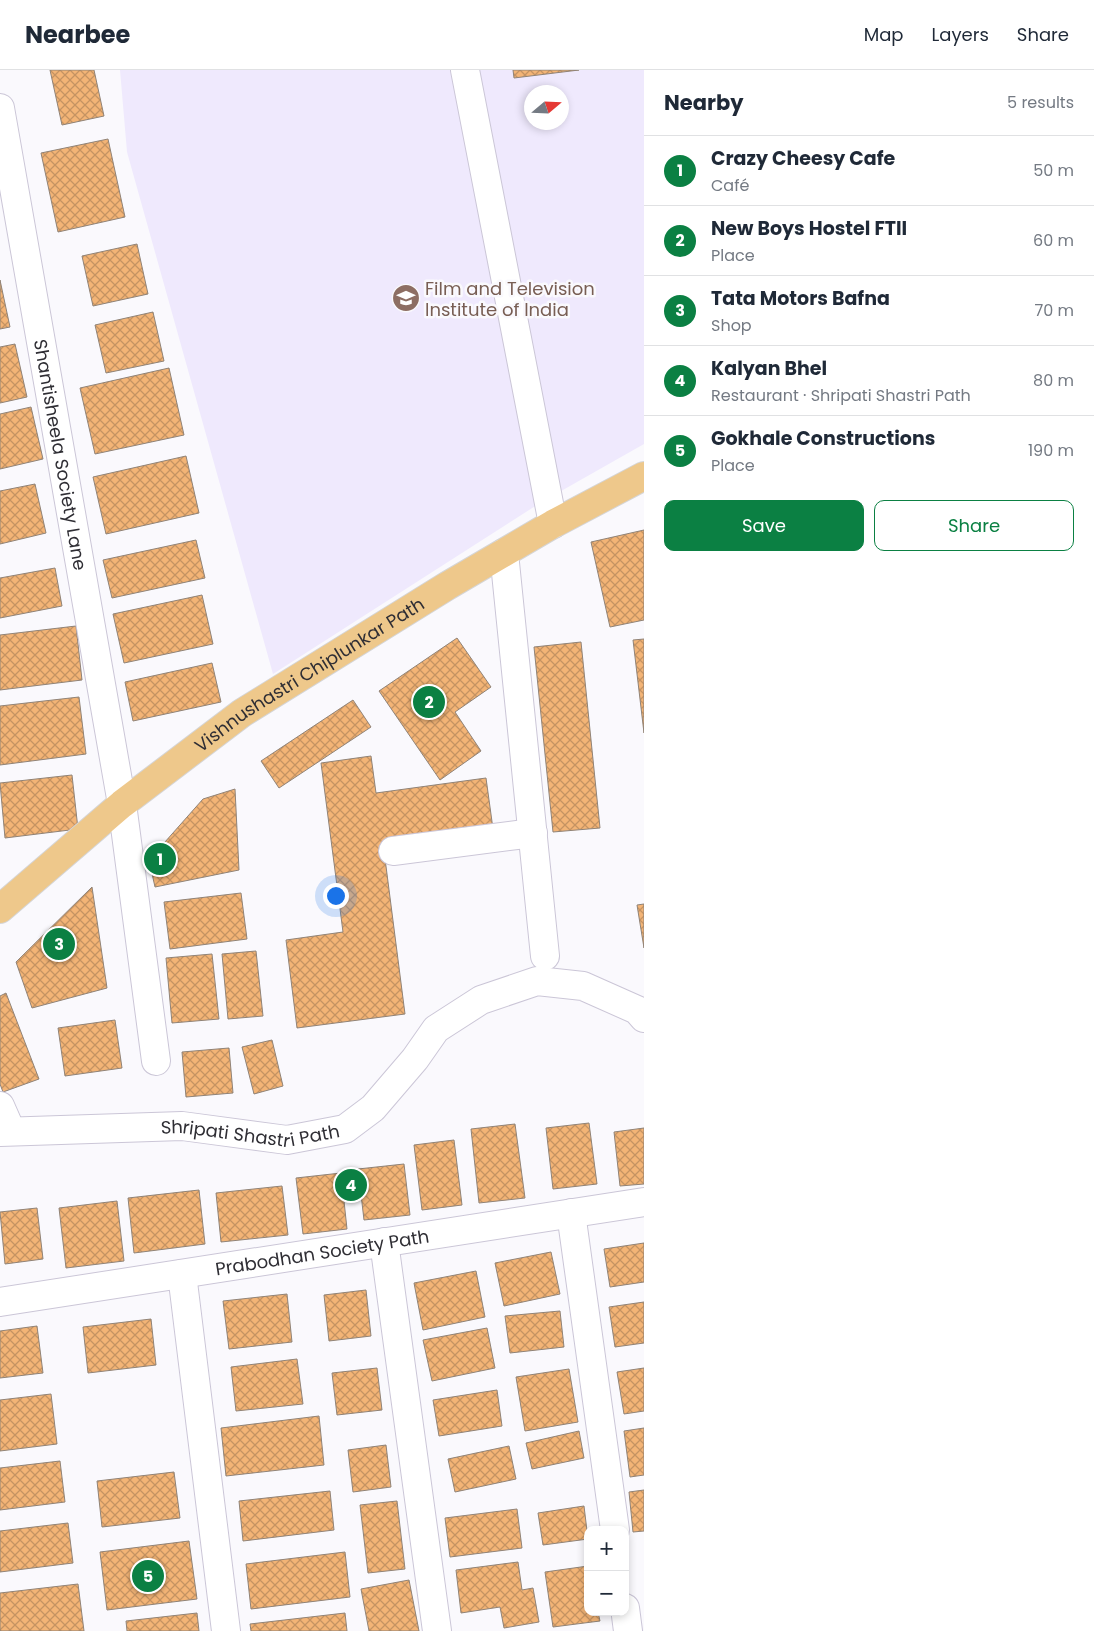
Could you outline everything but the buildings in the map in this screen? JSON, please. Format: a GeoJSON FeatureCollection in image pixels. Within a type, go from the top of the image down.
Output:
{"type":"FeatureCollection","features":[{"type":"Feature","properties":{"kind":"main road","name":"Vishnushastri Chiplunkar Path"},"geometry":{"type":"LineString","coordinates":[[0,909],[122,804],[242,713],[553,524],[644,476]]}},
{"type":"Feature","properties":{"kind":"street"},"geometry":{"type":"LineString","coordinates":[[465,70],[553,524]]}},
{"type":"Feature","properties":{"kind":"street","name":"Shantisheela Society Lane"},"geometry":{"type":"LineString","coordinates":[[0,108],[122,804],[156,1061]]}},
{"type":"Feature","properties":{"kind":"street"},"geometry":{"type":"LineString","coordinates":[[504,553],[545,956]]}},
{"type":"Feature","properties":{"kind":"street"},"geometry":{"type":"LineString","coordinates":[[393,851],[532,833]]}},
{"type":"Feature","properties":{"kind":"street","name":"Shripati Shastri Path"},"geometry":{"type":"LineString","coordinates":[[5,1132],[182,1126],[287,1140],[345,1129],[373,1108],[416,1059],[436,1029],[481,1000],[537,981],[583,986],[637,1010],[644,1018]]}},
{"type":"Feature","properties":{"kind":"street"},"geometry":{"type":"LineString","coordinates":[[0,1106],[5,1132]]}},
{"type":"Feature","properties":{"kind":"street","name":"Prabodhan Society Path"},"geometry":{"type":"LineString","coordinates":[[0,1302],[644,1202]]}},
{"type":"Feature","properties":{"kind":"street"},"geometry":{"type":"LineString","coordinates":[[571,1213],[613,1526]]}},
{"type":"Feature","properties":{"kind":"street"},"geometry":{"type":"LineString","coordinates":[[384,1242],[437,1631]]}},
{"type":"Feature","properties":{"kind":"street"},"geometry":{"type":"LineString","coordinates":[[182,1274],[226,1631]]}},
{"type":"Feature","properties":{"kind":"street"},"geometry":{"type":"LineString","coordinates":[[626,1616],[628,1631]]}},
{"type":"Feature","properties":{"kind":"shaded area","name":"Film and Television Institute of India"},"geometry":{"type":"Polygon","coordinates":[[[120,70],[644,70],[644,444],[540,503],[273,674],[127,152],[120,70]]]}},
{"type":"Feature","properties":{"kind":"place","name":"Film and Television Institute of India"},"geometry":{"type":"Point","coordinates":[406,298]}},
{"type":"Feature","properties":{"kind":"place","name":"New Boys Hostel FTII"},"geometry":{"type":"Point","coordinates":[429,702]}},
{"type":"Feature","properties":{"kind":"place","name":"Crazy Cheesy Cafe"},"geometry":{"type":"Point","coordinates":[160,859]}},
{"type":"Feature","properties":{"kind":"place","name":"Tata Motors Bafna"},"geometry":{"type":"Point","coordinates":[59,944]}},
{"type":"Feature","properties":{"kind":"place","name":"Kalyan Bhel"},"geometry":{"type":"Point","coordinates":[351,1185]}},
{"type":"Feature","properties":{"kind":"place","name":"Gokhale Constructions"},"geometry":{"type":"Point","coordinates":[148,1576]}}]}
